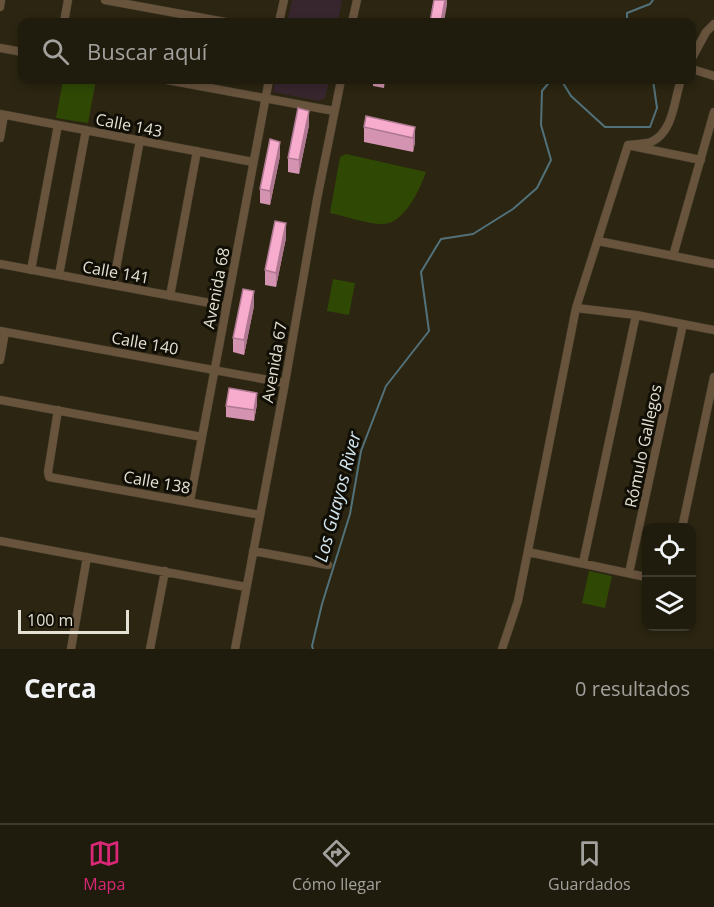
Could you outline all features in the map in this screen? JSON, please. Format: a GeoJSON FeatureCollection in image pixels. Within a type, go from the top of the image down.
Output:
{"type":"FeatureCollection","features":[{"type":"Feature","properties":{"kind":"street"},"geometry":{"type":"LineString","coordinates":[[0,7],[2,0]]}},
{"type":"Feature","properties":{"kind":"street"},"geometry":{"type":"LineString","coordinates":[[65,18],[68,0]]}},
{"type":"Feature","properties":{"kind":"street"},"geometry":{"type":"LineString","coordinates":[[105,0],[135,3],[206,18]]}},
{"type":"Feature","properties":{"kind":"street"},"geometry":{"type":"LineString","coordinates":[[280,18],[284,0]]}},
{"type":"Feature","properties":{"kind":"street"},"geometry":{"type":"LineString","coordinates":[[353,18],[357,0]]}},
{"type":"Feature","properties":{"kind":"street"},"geometry":{"type":"LineString","coordinates":[[696,51],[706,32],[714,24]]}},
{"type":"Feature","properties":{"kind":"street"},"geometry":{"type":"LineString","coordinates":[[0,48],[18,51]]}},
{"type":"Feature","properties":{"kind":"street"},"geometry":{"type":"LineString","coordinates":[[696,70],[714,76]]}},
{"type":"Feature","properties":{"kind":"street"},"geometry":{"type":"LineString","coordinates":[[189,84],[334,111]]}},
{"type":"Feature","properties":{"kind":"street","name":"Avenida 68"},"geometry":{"type":"LineString","coordinates":[[190,501],[268,84]]}},
{"type":"Feature","properties":{"kind":"street","name":"Avenida 67"},"geometry":{"type":"LineString","coordinates":[[235,649],[340,84]]}},
{"type":"Feature","properties":{"kind":"street"},"geometry":{"type":"LineString","coordinates":[[628,145],[651,142],[661,135],[669,122],[680,84]]}},
{"type":"Feature","properties":{"kind":"street"},"geometry":{"type":"LineString","coordinates":[[673,256],[714,112]]}},
{"type":"Feature","properties":{"kind":"street"},"geometry":{"type":"LineString","coordinates":[[0,138],[2,114]]}},
{"type":"Feature","properties":{"kind":"street","name":"Calle 143"},"geometry":{"type":"LineString","coordinates":[[2,114],[253,162]]}},
{"type":"Feature","properties":{"kind":"street"},"geometry":{"type":"LineString","coordinates":[[31,270],[58,125]]}},
{"type":"Feature","properties":{"kind":"street"},"geometry":{"type":"LineString","coordinates":[[59,275],[86,130]]}},
{"type":"Feature","properties":{"kind":"street"},"geometry":{"type":"LineString","coordinates":[[113,285],[140,140]]}},
{"type":"Feature","properties":{"kind":"street"},"geometry":{"type":"LineString","coordinates":[[628,145],[701,160]]}},
{"type":"Feature","properties":{"kind":"street"},"geometry":{"type":"LineString","coordinates":[[502,649],[518,601],[576,308],[628,145]]}},
{"type":"Feature","properties":{"kind":"street"},"geometry":{"type":"LineString","coordinates":[[170,296],[197,151]]}},
{"type":"Feature","properties":{"kind":"street"},"geometry":{"type":"LineString","coordinates":[[598,241],[714,264]]}},
{"type":"Feature","properties":{"kind":"street","name":"Calle 141"},"geometry":{"type":"LineString","coordinates":[[0,264],[226,306]]}},
{"type":"Feature","properties":{"kind":"street"},"geometry":{"type":"LineString","coordinates":[[576,308],[636,315],[714,330]]}},
{"type":"Feature","properties":{"kind":"street"},"geometry":{"type":"LineString","coordinates":[[583,563],[636,315]]}},
{"type":"Feature","properties":{"kind":"street","name":"Rómulo Gallegos"},"geometry":{"type":"LineString","coordinates":[[629,573],[683,324]]}},
{"type":"Feature","properties":{"kind":"street"},"geometry":{"type":"LineString","coordinates":[[0,360],[3,331]]}},
{"type":"Feature","properties":{"kind":"street","name":"Calle 140"},"geometry":{"type":"LineString","coordinates":[[3,331],[285,383]]}},
{"type":"Feature","properties":{"kind":"street"},"geometry":{"type":"LineString","coordinates":[[683,523],[714,377]]}},
{"type":"Feature","properties":{"kind":"street"},"geometry":{"type":"LineString","coordinates":[[0,400],[202,437]]}},
{"type":"Feature","properties":{"kind":"street","name":"Calle 138"},"geometry":{"type":"LineString","coordinates":[[58,410],[49,477],[260,514]]}},
{"type":"Feature","properties":{"kind":"street"},"geometry":{"type":"LineString","coordinates":[[1,541],[246,586]]}},
{"type":"Feature","properties":{"kind":"street"},"geometry":{"type":"LineString","coordinates":[[254,551],[328,565]]}},
{"type":"Feature","properties":{"kind":"street"},"geometry":{"type":"LineString","coordinates":[[528,552],[642,576]]}},
{"type":"Feature","properties":{"kind":"street"},"geometry":{"type":"LineString","coordinates":[[71,649],[87,556]]}},
{"type":"Feature","properties":{"kind":"street"},"geometry":{"type":"LineString","coordinates":[[150,649],[165,571]]}},
{"type":"Feature","properties":{"kind":"shaded area"},"geometry":{"type":"Polygon","coordinates":[[[292,0],[342,0],[339,18],[288,18],[292,0]]]}},
{"type":"Feature","properties":{"kind":"shaded area"},"geometry":{"type":"Polygon","coordinates":[[[274,84],[328,84],[325,98],[319,101],[273,92],[274,84]]]}},
{"type":"Feature","properties":{"kind":"green space"},"geometry":{"type":"Polygon","coordinates":[[[62,84],[95,84],[88,123],[56,118],[62,84]]]}},
{"type":"Feature","properties":{"kind":"green space"},"geometry":{"type":"Polygon","coordinates":[[[346,154],[426,172],[410,205],[397,219],[390,223],[376,224],[330,213],[340,157],[346,154]]]}},
{"type":"Feature","properties":{"kind":"green space"},"geometry":{"type":"Polygon","coordinates":[[[333,279],[355,283],[349,315],[327,311],[333,279]]]}},
{"type":"Feature","properties":{"kind":"green space"},"geometry":{"type":"Polygon","coordinates":[[[589,571],[612,576],[605,608],[582,603],[589,571]]]}},
{"type":"Feature","properties":{"kind":"building"},"geometry":{"type":"Polygon","coordinates":[[[434,0],[445,0],[442,18],[431,18],[434,0]]]}},
{"type":"Feature","properties":{"kind":"building"},"geometry":{"type":"Polygon","coordinates":[[[298,108],[309,111],[299,160],[288,158],[298,108]]]}},
{"type":"Feature","properties":{"kind":"building"},"geometry":{"type":"Polygon","coordinates":[[[366,116],[415,127],[413,138],[364,127],[366,116]]]}},
{"type":"Feature","properties":{"kind":"building"},"geometry":{"type":"Polygon","coordinates":[[[270,139],[280,142],[270,191],[260,189],[270,139]]]}},
{"type":"Feature","properties":{"kind":"building"},"geometry":{"type":"Polygon","coordinates":[[[275,221],[286,223],[276,273],[265,270],[275,221]]]}},
{"type":"Feature","properties":{"kind":"building"},"geometry":{"type":"Polygon","coordinates":[[[243,289],[254,291],[244,340],[233,338],[243,289]]]}},
{"type":"Feature","properties":{"kind":"building"},"geometry":{"type":"Polygon","coordinates":[[[229,388],[257,393],[254,410],[226,406],[229,388]]]}},
{"type":"Feature","properties":{"kind":"waterway","name":"Los Guayos River"},"geometry":{"type":"LineString","coordinates":[[627,18],[627,13],[650,4],[653,0]]}},
{"type":"Feature","properties":{"kind":"waterway","name":"Los Guayos River"},"geometry":{"type":"LineString","coordinates":[[313,649],[322,604],[350,514],[361,451],[386,386],[429,331],[421,272],[441,239],[473,234],[513,209],[537,188],[551,160],[541,125],[542,91],[548,84]]}},
{"type":"Feature","properties":{"kind":"waterway","name":"Los Guayos River"},"geometry":{"type":"LineString","coordinates":[[564,84],[571,96],[605,127],[650,127],[657,108],[654,84]]}}]}
